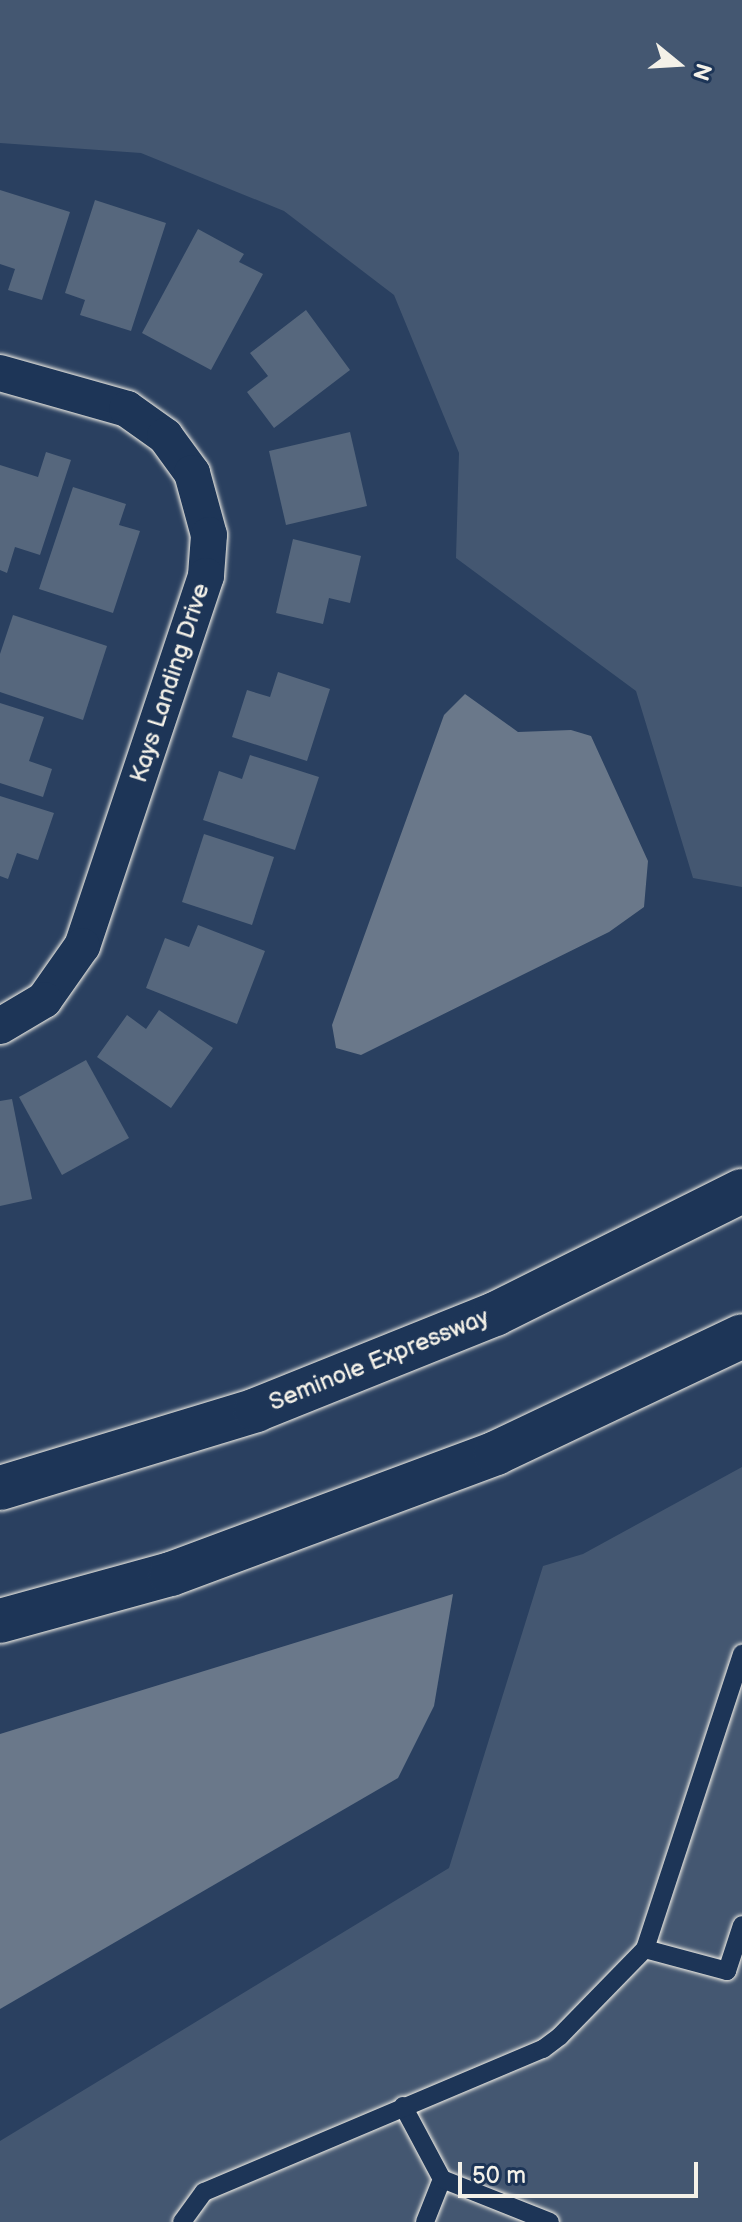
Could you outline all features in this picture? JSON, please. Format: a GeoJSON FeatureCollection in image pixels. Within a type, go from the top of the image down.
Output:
{"type":"FeatureCollection","features":[{"type":"Feature","properties":{"kind":"highway","name":"Seminole Expressway"},"geometry":{"type":"LineString","coordinates":[[0,1488],[256,1410],[495,1314],[742,1191]]}},
{"type":"Feature","properties":{"kind":"highway"},"geometry":{"type":"LineString","coordinates":[[0,1621],[171,1574],[496,1453],[742,1336]]}},
{"type":"Feature","properties":{"kind":"street","name":"Kays Landing Drive"},"geometry":{"type":"LineString","coordinates":[[0,373],[127,409],[165,436],[192,473],[209,535],[206,576],[82,946],[44,1000],[0,1026]]}},
{"type":"Feature","properties":{"kind":"lane"},"geometry":{"type":"LineString","coordinates":[[182,2222],[204,2192],[543,2049],[645,1949],[742,1654]]}},
{"type":"Feature","properties":{"kind":"lane"},"geometry":{"type":"LineString","coordinates":[[645,1949],[735,1974],[742,1925]]}},
{"type":"Feature","properties":{"kind":"lane"},"geometry":{"type":"LineString","coordinates":[[403,2106],[442,2179],[550,2222]]}},
{"type":"Feature","properties":{"kind":"lane"},"geometry":{"type":"LineString","coordinates":[[425,2222],[442,2179]]}},
{"type":"Feature","properties":{"kind":"shaded area"},"geometry":{"type":"Polygon","coordinates":[[[0,0],[742,0],[742,887],[693,878],[636,691],[456,558],[459,453],[394,295],[284,211],[141,153],[0,143],[0,0]]]}},
{"type":"Feature","properties":{"kind":"shaded area"},"geometry":{"type":"Polygon","coordinates":[[[465,694],[518,732],[571,730],[591,736],[648,861],[644,907],[609,932],[361,1055],[336,1048],[332,1025],[444,715],[465,694]]]}},
{"type":"Feature","properties":{"kind":"shaded area"},"geometry":{"type":"Polygon","coordinates":[[[742,1467],[742,2222],[0,2222],[0,2141],[449,1868],[543,1566],[583,1554],[742,1467]]]}},
{"type":"Feature","properties":{"kind":"shaded area"},"geometry":{"type":"Polygon","coordinates":[[[453,1594],[434,1706],[398,1778],[0,2009],[0,1734],[453,1594]]]}},
{"type":"Feature","properties":{"kind":"building"},"geometry":{"type":"Polygon","coordinates":[[[0,190],[70,212],[42,300],[8,290],[15,269],[0,264],[0,190]]]}},
{"type":"Feature","properties":{"kind":"building"},"geometry":{"type":"Polygon","coordinates":[[[95,200],[166,223],[131,331],[80,315],[85,300],[65,293],[95,200]]]}},
{"type":"Feature","properties":{"kind":"building"},"geometry":{"type":"Polygon","coordinates":[[[198,229],[244,254],[239,262],[263,274],[211,370],[142,333],[198,229]]]}},
{"type":"Feature","properties":{"kind":"building"},"geometry":{"type":"Polygon","coordinates":[[[306,310],[350,370],[274,428],[247,392],[268,376],[250,353],[306,310]]]}},
{"type":"Feature","properties":{"kind":"building"},"geometry":{"type":"Polygon","coordinates":[[[350,432],[367,506],[286,525],[269,451],[350,432]]]}},
{"type":"Feature","properties":{"kind":"building"},"geometry":{"type":"Polygon","coordinates":[[[46,452],[71,460],[40,555],[15,547],[7,573],[0,570],[0,465],[38,477],[46,452]]]}},
{"type":"Feature","properties":{"kind":"building"},"geometry":{"type":"Polygon","coordinates":[[[73,487],[126,504],[119,525],[140,531],[113,613],[39,589],[73,487]]]}},
{"type":"Feature","properties":{"kind":"building"},"geometry":{"type":"Polygon","coordinates":[[[293,539],[361,556],[350,603],[329,598],[323,624],[276,613],[293,539]]]}},
{"type":"Feature","properties":{"kind":"building"},"geometry":{"type":"Polygon","coordinates":[[[13,615],[107,646],[83,720],[0,692],[0,654],[13,615]]]}},
{"type":"Feature","properties":{"kind":"building"},"geometry":{"type":"Polygon","coordinates":[[[278,672],[330,689],[307,761],[232,737],[247,690],[270,697],[278,672]]]}},
{"type":"Feature","properties":{"kind":"building"},"geometry":{"type":"Polygon","coordinates":[[[0,703],[44,717],[29,761],[52,769],[43,797],[0,783],[0,703]]]}},
{"type":"Feature","properties":{"kind":"building"},"geometry":{"type":"Polygon","coordinates":[[[250,755],[319,777],[295,850],[203,820],[219,771],[242,779],[250,755]]]}},
{"type":"Feature","properties":{"kind":"building"},"geometry":{"type":"Polygon","coordinates":[[[0,796],[54,813],[38,860],[17,853],[8,879],[0,876],[0,796]]]}},
{"type":"Feature","properties":{"kind":"building"},"geometry":{"type":"Polygon","coordinates":[[[204,834],[274,857],[252,925],[182,902],[204,834]]]}},
{"type":"Feature","properties":{"kind":"building"},"geometry":{"type":"Polygon","coordinates":[[[198,925],[265,951],[237,1024],[146,988],[165,938],[189,947],[198,925]]]}},
{"type":"Feature","properties":{"kind":"building"},"geometry":{"type":"Polygon","coordinates":[[[159,1010],[213,1048],[171,1108],[97,1057],[127,1015],[146,1029],[159,1010]]]}},
{"type":"Feature","properties":{"kind":"building"},"geometry":{"type":"Polygon","coordinates":[[[86,1060],[129,1138],[62,1175],[19,1097],[86,1060]]]}},
{"type":"Feature","properties":{"kind":"building"},"geometry":{"type":"Polygon","coordinates":[[[12,1099],[32,1199],[0,1206],[0,1101],[12,1099]]]}}]}
